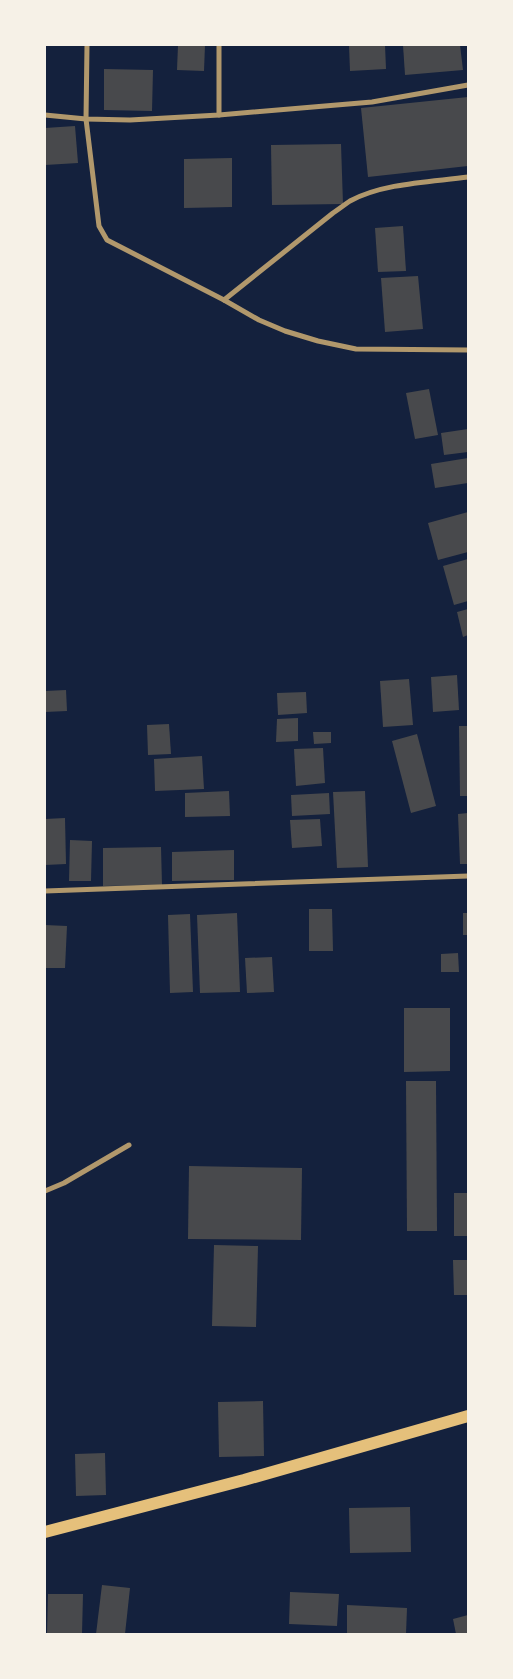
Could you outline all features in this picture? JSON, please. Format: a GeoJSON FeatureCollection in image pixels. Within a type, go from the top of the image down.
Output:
{"type":"FeatureCollection","features":[{"type":"Feature","properties":{"kind":"main road"},"geometry":{"type":"LineString","coordinates":[[45,1532],[244,1480],[468,1416]]}},
{"type":"Feature","properties":{"kind":"street"},"geometry":{"type":"LineString","coordinates":[[87,45],[86,118],[99,226],[107,240],[285,332],[356,349],[468,350]]}},
{"type":"Feature","properties":{"kind":"street"},"geometry":{"type":"LineString","coordinates":[[219,45],[219,115]]}},
{"type":"Feature","properties":{"kind":"street"},"geometry":{"type":"LineString","coordinates":[[45,115],[130,120],[219,115],[372,102],[468,85]]}},
{"type":"Feature","properties":{"kind":"street"},"geometry":{"type":"LineString","coordinates":[[224,300],[333,212],[350,201],[397,187],[468,177]]}},
{"type":"Feature","properties":{"kind":"street"},"geometry":{"type":"LineString","coordinates":[[45,891],[468,876]]}},
{"type":"Feature","properties":{"kind":"street"},"geometry":{"type":"LineString","coordinates":[[45,1191],[64,1183],[129,1145]]}},
{"type":"Feature","properties":{"kind":"building"},"geometry":{"type":"Polygon","coordinates":[[[178,45],[205,45],[204,71],[177,70],[178,45]]]}},
{"type":"Feature","properties":{"kind":"building"},"geometry":{"type":"Polygon","coordinates":[[[349,45],[385,45],[386,69],[350,71],[349,45]]]}},
{"type":"Feature","properties":{"kind":"building"},"geometry":{"type":"Polygon","coordinates":[[[403,45],[460,45],[463,70],[405,75],[403,45]]]}},
{"type":"Feature","properties":{"kind":"building"},"geometry":{"type":"Polygon","coordinates":[[[104,69],[153,70],[152,111],[104,110],[104,69]]]}},
{"type":"Feature","properties":{"kind":"building"},"geometry":{"type":"Polygon","coordinates":[[[468,97],[468,166],[368,177],[361,108],[468,97]]]}},
{"type":"Feature","properties":{"kind":"building"},"geometry":{"type":"Polygon","coordinates":[[[75,126],[78,163],[45,165],[45,128],[75,126]]]}},
{"type":"Feature","properties":{"kind":"building"},"geometry":{"type":"Polygon","coordinates":[[[341,144],[343,204],[272,205],[271,145],[341,144]]]}},
{"type":"Feature","properties":{"kind":"building"},"geometry":{"type":"Polygon","coordinates":[[[232,158],[232,207],[184,208],[184,159],[232,158]]]}},
{"type":"Feature","properties":{"kind":"building"},"geometry":{"type":"Polygon","coordinates":[[[403,226],[406,271],[378,272],[375,228],[403,226]]]}},
{"type":"Feature","properties":{"kind":"building"},"geometry":{"type":"Polygon","coordinates":[[[418,276],[423,329],[385,332],[381,278],[418,276]]]}},
{"type":"Feature","properties":{"kind":"building"},"geometry":{"type":"Polygon","coordinates":[[[429,389],[438,435],[415,439],[406,393],[429,389]]]}},
{"type":"Feature","properties":{"kind":"building"},"geometry":{"type":"Polygon","coordinates":[[[468,429],[468,452],[444,455],[441,433],[468,429]]]}},
{"type":"Feature","properties":{"kind":"building"},"geometry":{"type":"Polygon","coordinates":[[[468,458],[468,483],[435,488],[431,464],[468,458]]]}},
{"type":"Feature","properties":{"kind":"building"},"geometry":{"type":"Polygon","coordinates":[[[468,512],[468,552],[438,560],[428,523],[468,512]]]}},
{"type":"Feature","properties":{"kind":"building"},"geometry":{"type":"Polygon","coordinates":[[[468,559],[468,601],[454,605],[443,566],[468,559]]]}},
{"type":"Feature","properties":{"kind":"building"},"geometry":{"type":"Polygon","coordinates":[[[468,609],[468,635],[463,637],[457,612],[468,609]]]}},
{"type":"Feature","properties":{"kind":"building"},"geometry":{"type":"Polygon","coordinates":[[[457,675],[459,710],[433,712],[431,677],[457,675]]]}},
{"type":"Feature","properties":{"kind":"building"},"geometry":{"type":"Polygon","coordinates":[[[409,679],[413,725],[383,727],[380,681],[409,679]]]}},
{"type":"Feature","properties":{"kind":"building"},"geometry":{"type":"Polygon","coordinates":[[[66,690],[67,711],[45,712],[45,691],[66,690]]]}},
{"type":"Feature","properties":{"kind":"building"},"geometry":{"type":"Polygon","coordinates":[[[306,692],[307,713],[278,715],[277,693],[306,692]]]}},
{"type":"Feature","properties":{"kind":"building"},"geometry":{"type":"Polygon","coordinates":[[[298,718],[298,741],[276,742],[277,719],[298,718]]]}},
{"type":"Feature","properties":{"kind":"building"},"geometry":{"type":"Polygon","coordinates":[[[169,724],[171,754],[148,755],[147,725],[169,724]]]}},
{"type":"Feature","properties":{"kind":"building"},"geometry":{"type":"Polygon","coordinates":[[[459,726],[468,726],[468,796],[460,796],[459,726]]]}},
{"type":"Feature","properties":{"kind":"building"},"geometry":{"type":"Polygon","coordinates":[[[313,732],[331,732],[331,743],[314,744],[313,732]]]}},
{"type":"Feature","properties":{"kind":"building"},"geometry":{"type":"Polygon","coordinates":[[[417,734],[436,806],[411,813],[392,741],[417,734]]]}},
{"type":"Feature","properties":{"kind":"building"},"geometry":{"type":"Polygon","coordinates":[[[323,748],[325,783],[296,786],[294,749],[323,748]]]}},
{"type":"Feature","properties":{"kind":"building"},"geometry":{"type":"Polygon","coordinates":[[[202,756],[204,789],[155,791],[154,759],[202,756]]]}},
{"type":"Feature","properties":{"kind":"building"},"geometry":{"type":"Polygon","coordinates":[[[229,791],[230,816],[185,817],[185,793],[229,791]]]}},
{"type":"Feature","properties":{"kind":"building"},"geometry":{"type":"Polygon","coordinates":[[[365,791],[368,867],[337,868],[333,792],[365,791]]]}},
{"type":"Feature","properties":{"kind":"building"},"geometry":{"type":"Polygon","coordinates":[[[329,793],[330,814],[292,816],[291,795],[329,793]]]}},
{"type":"Feature","properties":{"kind":"building"},"geometry":{"type":"Polygon","coordinates":[[[468,813],[468,864],[460,864],[458,814],[468,813]]]}},
{"type":"Feature","properties":{"kind":"building"},"geometry":{"type":"Polygon","coordinates":[[[65,818],[66,864],[45,865],[45,819],[65,818]]]}},
{"type":"Feature","properties":{"kind":"building"},"geometry":{"type":"Polygon","coordinates":[[[320,819],[322,846],[292,848],[290,820],[320,819]]]}},
{"type":"Feature","properties":{"kind":"building"},"geometry":{"type":"Polygon","coordinates":[[[70,840],[92,841],[91,881],[69,881],[70,840]]]}},
{"type":"Feature","properties":{"kind":"building"},"geometry":{"type":"Polygon","coordinates":[[[161,847],[162,885],[103,886],[103,848],[161,847]]]}},
{"type":"Feature","properties":{"kind":"building"},"geometry":{"type":"Polygon","coordinates":[[[234,850],[234,880],[172,881],[172,852],[234,850]]]}},
{"type":"Feature","properties":{"kind":"building"},"geometry":{"type":"Polygon","coordinates":[[[309,909],[332,909],[333,951],[309,951],[309,909]]]}},
{"type":"Feature","properties":{"kind":"building"},"geometry":{"type":"Polygon","coordinates":[[[237,913],[240,992],[200,993],[197,915],[237,913]]]}},
{"type":"Feature","properties":{"kind":"building"},"geometry":{"type":"Polygon","coordinates":[[[463,913],[468,913],[468,935],[463,935],[463,913]]]}},
{"type":"Feature","properties":{"kind":"building"},"geometry":{"type":"Polygon","coordinates":[[[190,914],[193,992],[170,993],[168,915],[190,914]]]}},
{"type":"Feature","properties":{"kind":"building"},"geometry":{"type":"Polygon","coordinates":[[[45,925],[67,926],[65,968],[45,968],[45,925]]]}},
{"type":"Feature","properties":{"kind":"building"},"geometry":{"type":"Polygon","coordinates":[[[458,953],[459,972],[441,972],[441,954],[458,953]]]}},
{"type":"Feature","properties":{"kind":"building"},"geometry":{"type":"Polygon","coordinates":[[[272,957],[274,992],[247,993],[245,958],[272,957]]]}},
{"type":"Feature","properties":{"kind":"building"},"geometry":{"type":"Polygon","coordinates":[[[404,1008],[450,1008],[450,1071],[404,1072],[404,1008]]]}},
{"type":"Feature","properties":{"kind":"building"},"geometry":{"type":"Polygon","coordinates":[[[406,1081],[436,1081],[437,1231],[407,1231],[406,1081]]]}},
{"type":"Feature","properties":{"kind":"building"},"geometry":{"type":"Polygon","coordinates":[[[189,1166],[302,1168],[301,1240],[188,1239],[189,1166]]]}},
{"type":"Feature","properties":{"kind":"building"},"geometry":{"type":"Polygon","coordinates":[[[454,1193],[468,1193],[468,1236],[454,1236],[454,1193]]]}},
{"type":"Feature","properties":{"kind":"building"},"geometry":{"type":"Polygon","coordinates":[[[214,1245],[258,1246],[256,1327],[212,1326],[214,1245]]]}},
{"type":"Feature","properties":{"kind":"building"},"geometry":{"type":"Polygon","coordinates":[[[453,1260],[468,1260],[468,1295],[454,1295],[453,1260]]]}},
{"type":"Feature","properties":{"kind":"building"},"geometry":{"type":"Polygon","coordinates":[[[263,1401],[264,1456],[219,1457],[218,1402],[263,1401]]]}},
{"type":"Feature","properties":{"kind":"building"},"geometry":{"type":"Polygon","coordinates":[[[105,1453],[106,1495],[76,1496],[75,1454],[105,1453]]]}},
{"type":"Feature","properties":{"kind":"building"},"geometry":{"type":"Polygon","coordinates":[[[410,1507],[411,1552],[350,1553],[349,1508],[410,1507]]]}},
{"type":"Feature","properties":{"kind":"building"},"geometry":{"type":"Polygon","coordinates":[[[102,1585],[130,1588],[125,1634],[96,1634],[102,1585]]]}},
{"type":"Feature","properties":{"kind":"building"},"geometry":{"type":"Polygon","coordinates":[[[290,1592],[339,1594],[337,1626],[289,1624],[290,1592]]]}},
{"type":"Feature","properties":{"kind":"building"},"geometry":{"type":"Polygon","coordinates":[[[48,1594],[83,1594],[82,1634],[47,1634],[48,1594]]]}},
{"type":"Feature","properties":{"kind":"building"},"geometry":{"type":"Polygon","coordinates":[[[347,1605],[407,1608],[406,1634],[347,1634],[347,1605]]]}},
{"type":"Feature","properties":{"kind":"building"},"geometry":{"type":"Polygon","coordinates":[[[468,1615],[468,1634],[456,1634],[453,1619],[468,1615]]]}}]}
